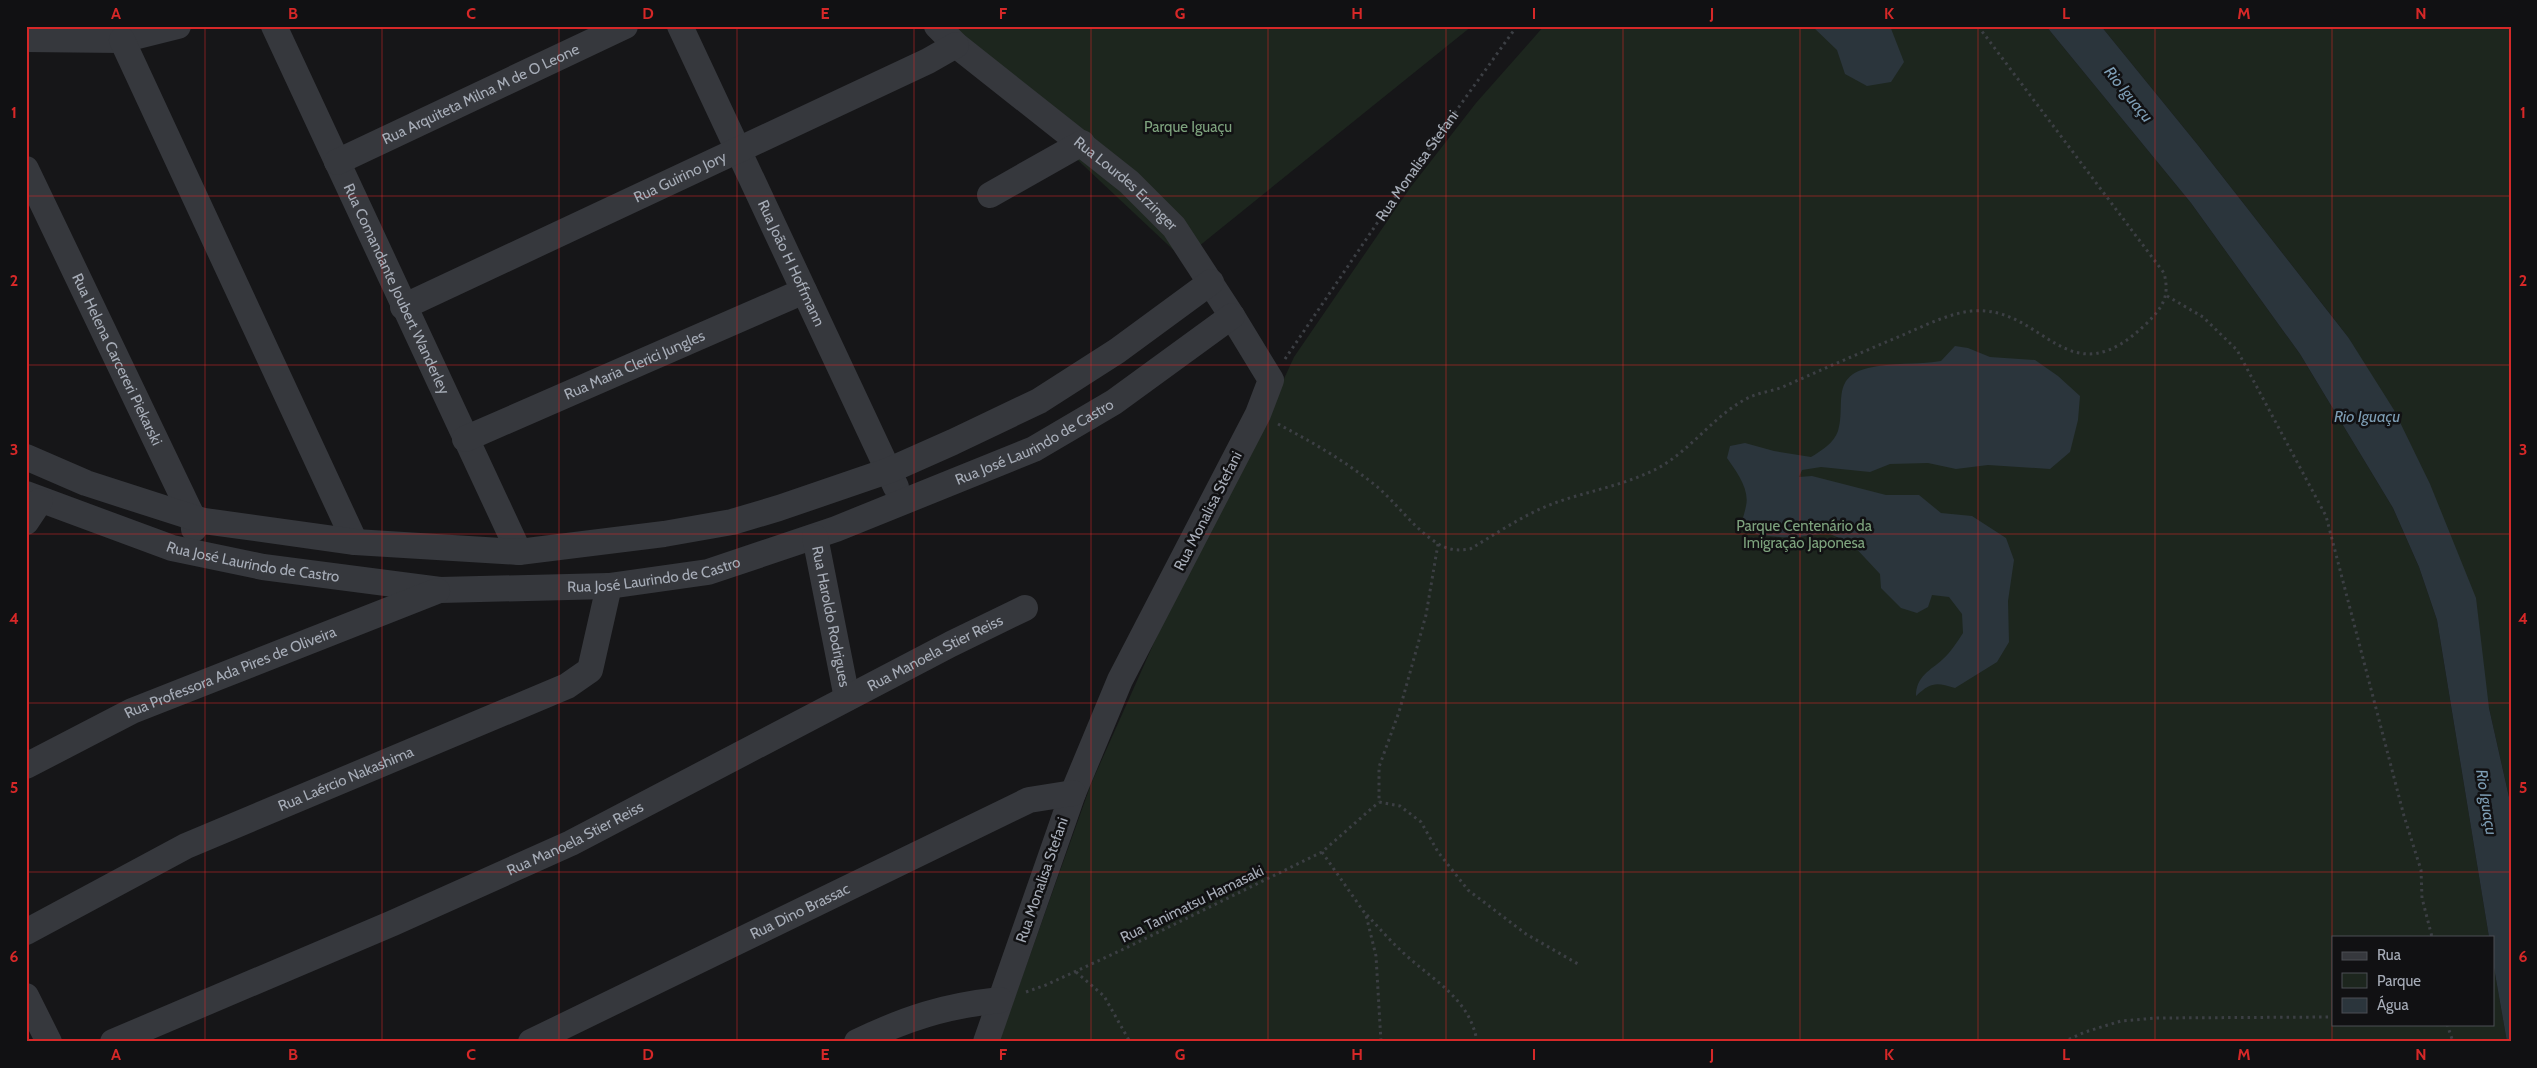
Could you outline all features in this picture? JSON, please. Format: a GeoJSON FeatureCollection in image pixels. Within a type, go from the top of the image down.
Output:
{"type":"FeatureCollection","features":[{"type":"Feature","properties":{"kind":"street"},"geometry":{"type":"LineString","coordinates":[[26,39],[122,40],[178,26]]}},
{"type":"Feature","properties":{"kind":"street","name":"Rua Comandante Joubert Wanderley"},"geometry":{"type":"LineString","coordinates":[[274,26],[519,552]]}},
{"type":"Feature","properties":{"kind":"street","name":"Rua Arquiteta Milna M de O Leone"},"geometry":{"type":"LineString","coordinates":[[337,162],[625,26]]}},
{"type":"Feature","properties":{"kind":"street","name":"Rua João H Hoffmann"},"geometry":{"type":"LineString","coordinates":[[680,26],[890,470],[902,502]]}},
{"type":"Feature","properties":{"kind":"street","name":"Rua Lourdes Erzinger"},"geometry":{"type":"LineString","coordinates":[[937,26],[956,45],[1129,182],[1174,227],[1211,282],[1270,380]]}},
{"type":"Feature","properties":{"kind":"street"},"geometry":{"type":"LineString","coordinates":[[122,40],[355,542]]}},
{"type":"Feature","properties":{"kind":"street","name":"Rua Guirino Jory"},"geometry":{"type":"LineString","coordinates":[[404,306],[928,61],[956,45]]}},
{"type":"Feature","properties":{"kind":"street"},"geometry":{"type":"LineString","coordinates":[[990,194],[1082,143]]}},
{"type":"Feature","properties":{"kind":"street","name":"Rua Helena Carcereri Piekarski"},"geometry":{"type":"LineString","coordinates":[[26,170],[193,518],[196,552]]}},
{"type":"Feature","properties":{"kind":"street","name":"Rua José Laurindo de Castro"},"geometry":{"type":"LineString","coordinates":[[26,458],[86,483],[193,518],[270,532],[355,542],[471,551],[519,552],[626,540],[732,522],[890,470],[1039,401],[1117,351],[1211,282]]}},
{"type":"Feature","properties":{"kind":"street","name":"Rua Maria Clerici Jungles"},"geometry":{"type":"LineString","coordinates":[[465,439],[804,291]]}},
{"type":"Feature","properties":{"kind":"street","name":"Rua José Laurindo de Castro"},"geometry":{"type":"LineString","coordinates":[[31,506],[172,548],[263,567],[440,590],[609,586],[708,572],[815,536],[1034,449],[1114,402],[1232,316]]}},
{"type":"Feature","properties":{"kind":"street","name":"Rua Monalisa Stefani"},"geometry":{"type":"LineString","coordinates":[[986,1042],[1073,793],[1120,680],[1258,414],[1270,380]]}},
{"type":"Feature","properties":{"kind":"street","name":"Rua Haroldo Rodrigues"},"geometry":{"type":"LineString","coordinates":[[815,536],[848,698]]}},
{"type":"Feature","properties":{"kind":"street","name":"Rua Laércio Nakashima"},"geometry":{"type":"LineString","coordinates":[[26,932],[186,846],[567,686],[590,670],[609,586]]}},
{"type":"Feature","properties":{"kind":"street","name":"Rua Professora Ada Pires de Oliveira"},"geometry":{"type":"LineString","coordinates":[[26,766],[132,711],[440,590]]}},
{"type":"Feature","properties":{"kind":"street","name":"Rua Manoela Stier Reiss"},"geometry":{"type":"LineString","coordinates":[[113,1042],[393,923],[571,843],[1025,608]]}},
{"type":"Feature","properties":{"kind":"street","name":"Rua Dino Brassac"},"geometry":{"type":"LineString","coordinates":[[531,1042],[1030,800],[1073,793]]}},
{"type":"Feature","properties":{"kind":"street"},"geometry":{"type":"LineString","coordinates":[[26,996],[49,1042]]}},
{"type":"Feature","properties":{"kind":"street"},"geometry":{"type":"LineString","coordinates":[[858,1042],[898,1022],[959,1004],[1000,1000]]}},
{"type":"Feature","properties":{"kind":"path","name":"Rua Monalisa Stefani"},"geometry":{"type":"LineString","coordinates":[[1270,380],[1405,182],[1518,26]]}},
{"type":"Feature","properties":{"kind":"path"},"geometry":{"type":"LineString","coordinates":[[1258,414],[1326,450],[1376,486],[1414,524],[1438,544],[1456,551],[1470,549],[1550,505],[1607,485],[1639,477],[1662,465],[1726,413],[1750,397],[1782,387],[1937,321],[1970,311],[1992,312],[2018,321],[2062,348],[2087,355],[2102,352],[2132,337],[2160,310],[2167,296],[2164,273],[2152,254],[1978,26]]}},
{"type":"Feature","properties":{"kind":"path"},"geometry":{"type":"LineString","coordinates":[[2167,296],[2203,317],[2237,350],[2326,516],[2404,816],[2421,870],[2422,898],[2432,936]]}},
{"type":"Feature","properties":{"kind":"path"},"geometry":{"type":"LineString","coordinates":[[1438,544],[1426,615],[1399,712],[1379,767],[1379,802],[1400,806],[1422,822],[1438,852],[1468,890],[1526,934],[1578,964]]}},
{"type":"Feature","properties":{"kind":"path","name":"Rua Tanimatsu Hamasaki"},"geometry":{"type":"LineString","coordinates":[[1000,1000],[1046,985],[1076,972],[1322,852],[1379,802]]}},
{"type":"Feature","properties":{"kind":"path"},"geometry":{"type":"LineString","coordinates":[[1322,852],[1366,915],[1407,956],[1460,1001],[1475,1029],[1477,1042]]}},
{"type":"Feature","properties":{"kind":"path"},"geometry":{"type":"LineString","coordinates":[[1366,915],[1376,956],[1381,1042]]}},
{"type":"Feature","properties":{"kind":"path"},"geometry":{"type":"LineString","coordinates":[[1076,972],[1104,996],[1130,1042]]}},
{"type":"Feature","properties":{"kind":"path"},"geometry":{"type":"LineString","coordinates":[[2063,1042],[2085,1032],[2121,1021],[2158,1018],[2332,1016]]}},
{"type":"Feature","properties":{"kind":"path"},"geometry":{"type":"LineString","coordinates":[[2448,1026],[2454,1042]]}},
{"type":"Feature","properties":{"kind":"green space","name":"Parque Iguaçu"},"geometry":{"type":"Polygon","coordinates":[[[943,26],[1472,26],[1183,259],[964,53],[943,26]]]}},
{"type":"Feature","properties":{"kind":"green space","name":"Parque Centenário da Imigração Japonesa"},"geometry":{"type":"Polygon","coordinates":[[[1544,26],[2046,26],[2191,203],[2300,354],[2393,508],[2419,567],[2437,620],[2489,936],[2332,936],[2332,1026],[2494,1026],[2494,968],[2507,1042],[999,1042],[1091,784],[1165,618],[1239,477],[1294,357],[1410,188],[1476,103],[1544,26]]]}},
{"type":"Feature","properties":{"kind":"green space"},"geometry":{"type":"Polygon","coordinates":[[[2101,26],[2511,26],[2511,806],[2489,708],[2348,337],[2197,144],[2101,26]]]}},
{"type":"Feature","properties":{"kind":"water"},"geometry":{"type":"Polygon","coordinates":[[[1812,26],[1890,26],[1904,62],[1891,82],[1867,86],[1845,74],[1837,50],[1812,26]]]}},
{"type":"Feature","properties":{"kind":"water","name":"Rio Iguaçu"},"geometry":{"type":"Polygon","coordinates":[[[2046,26],[2101,26],[2197,144],[2348,337],[2394,410],[2430,484],[2476,598],[2489,708],[2511,806],[2511,1042],[2507,1042],[2494,968],[2494,936],[2489,936],[2437,620],[2419,567],[2393,508],[2300,354],[2191,203],[2046,26]]]}},
{"type":"Feature","properties":{"kind":"water"},"geometry":{"type":"Polygon","coordinates":[[[1955,346],[1968,348],[1990,357],[2035,360],[2058,376],[2080,396],[2078,420],[2070,452],[2050,469],[1988,465],[1956,469],[1928,463],[1890,464],[1870,472],[1821,467],[1802,470],[1799,477],[1812,476],[1886,495],[1919,495],[1941,513],[1972,516],[2006,538],[2014,560],[2008,601],[2009,642],[1997,662],[1955,688],[1934,684],[1916,696],[1918,683],[1925,674],[1949,653],[1963,633],[1962,614],[1949,597],[1932,595],[1928,607],[1917,613],[1901,608],[1881,588],[1880,574],[1852,544],[1828,533],[1791,538],[1760,535],[1743,530],[1747,500],[1746,493],[1727,458],[1730,446],[1745,443],[1774,451],[1811,457],[1827,446],[1834,439],[1838,431],[1842,394],[1848,378],[1856,372],[1877,366],[1941,361],[1955,346]]]}}]}
